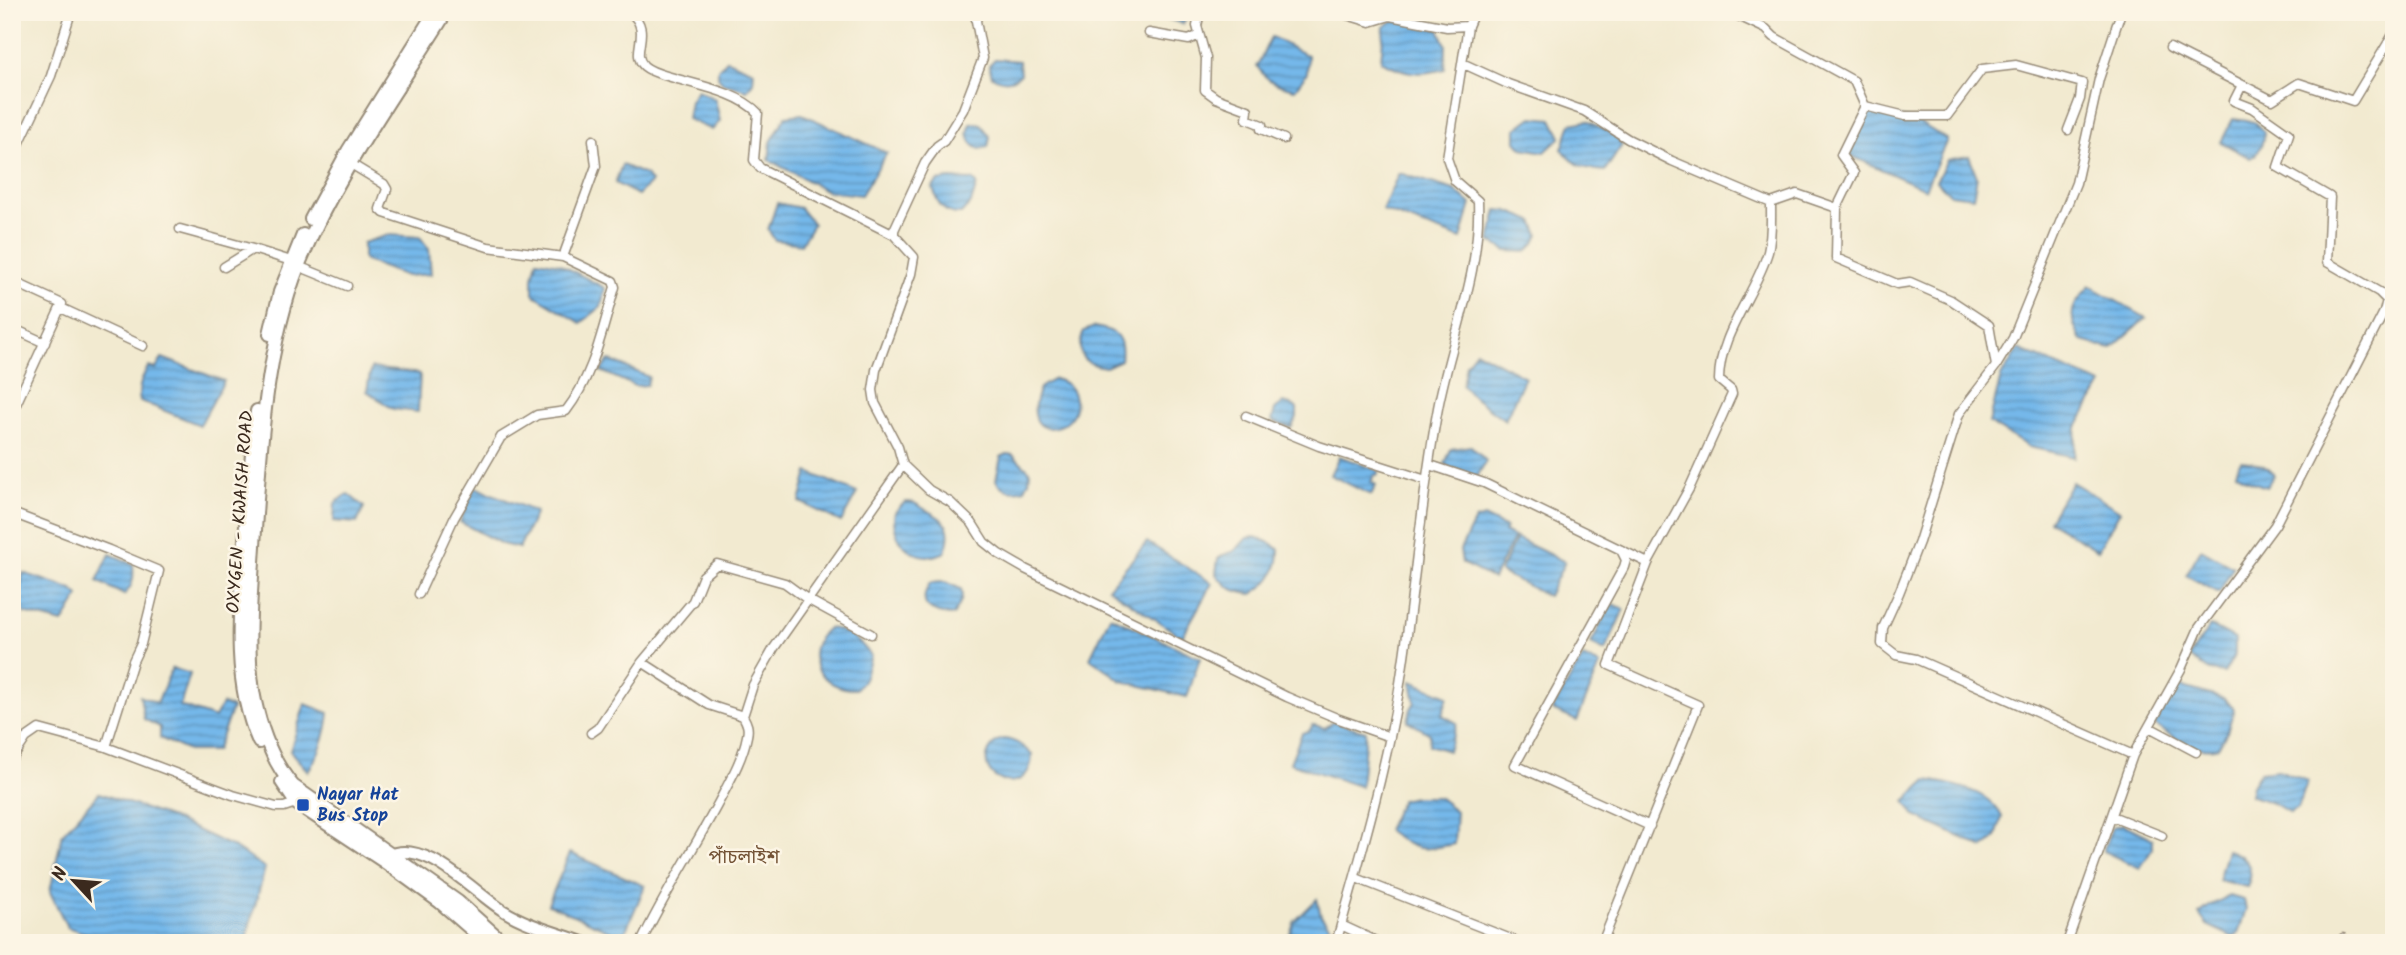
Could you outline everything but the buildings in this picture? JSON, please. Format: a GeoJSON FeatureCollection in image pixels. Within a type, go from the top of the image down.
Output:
{"type":"FeatureCollection","features":[{"type":"Feature","properties":{"kind":"main road","name":"OXYGEN - KWAISH ROAD"},"geometry":{"type":"LineString","coordinates":[[435,12],[320,200],[273,321],[255,428],[241,595],[241,666],[249,718],[271,767],[296,803],[458,902],[504,943]]}},
{"type":"Feature","properties":{"kind":"main road","name":"OXYGEN - KWAISH ROAD"},"geometry":{"type":"LineString","coordinates":[[446,12],[351,164],[295,263],[276,342],[265,406],[250,602],[251,665],[256,708],[268,746],[280,771],[293,786],[386,856],[487,943]]}},
{"type":"Feature","properties":{"kind":"street"},"geometry":{"type":"LineString","coordinates":[[12,159],[51,76],[71,12]]}},
{"type":"Feature","properties":{"kind":"street"},"geometry":{"type":"LineString","coordinates":[[631,12],[639,19],[642,30],[639,55],[642,64],[652,71],[724,94],[758,113],[754,160],[760,168],[894,234],[914,257],[911,274],[876,370],[873,390],[875,403],[898,447],[904,465],[929,491],[950,502],[972,523],[984,542],[1016,564],[1287,697],[1390,737]]}},
{"type":"Feature","properties":{"kind":"street"},"geometry":{"type":"LineString","coordinates":[[894,234],[925,163],[944,141],[963,110],[983,58],[976,21],[978,12]]}},
{"type":"Feature","properties":{"kind":"street"},"geometry":{"type":"LineString","coordinates":[[1200,12],[1197,26],[1206,58],[1205,90],[1216,98],[1248,110],[1247,119],[1262,125],[1261,129],[1284,139]]}},
{"type":"Feature","properties":{"kind":"street"},"geometry":{"type":"LineString","coordinates":[[1336,12],[1370,22],[1390,16],[1447,27],[1468,26]]}},
{"type":"Feature","properties":{"kind":"street"},"geometry":{"type":"LineString","coordinates":[[1336,943],[1356,878],[1390,737],[1405,651],[1426,480],[1438,407],[1464,309],[1479,224],[1478,201],[1455,181],[1447,158],[1468,26],[1474,12]]}},
{"type":"Feature","properties":{"kind":"street"},"geometry":{"type":"LineString","coordinates":[[1730,12],[1766,29],[1774,37],[1854,81],[1865,106]]}},
{"type":"Feature","properties":{"kind":"street"},"geometry":{"type":"LineString","coordinates":[[2121,12],[2099,79],[2076,183],[2013,338],[1996,366],[1959,414],[1919,542],[1883,628],[1882,644],[1896,655],[1916,659],[2133,755]]}},
{"type":"Feature","properties":{"kind":"street"},"geometry":{"type":"LineString","coordinates":[[1149,33],[1189,40],[1199,35]]}},
{"type":"Feature","properties":{"kind":"street"},"geometry":{"type":"LineString","coordinates":[[2170,48],[2272,100],[2299,83],[2353,102],[2394,33]]}},
{"type":"Feature","properties":{"kind":"street"},"geometry":{"type":"LineString","coordinates":[[1464,64],[1508,84],[1584,111],[1671,162],[1771,202],[1797,194],[1837,208]]}},
{"type":"Feature","properties":{"kind":"street"},"geometry":{"type":"LineString","coordinates":[[1865,106],[1905,116],[1947,116],[1982,69],[2016,65],[2082,83],[2080,99],[2068,130]]}},
{"type":"Feature","properties":{"kind":"street"},"geometry":{"type":"LineString","coordinates":[[2067,943],[2133,755],[2181,669],[2199,628],[2275,525],[2384,312],[2387,300],[2379,292],[2327,262],[2330,197],[2278,167],[2289,134],[2252,108],[2234,101],[2242,85]]}},
{"type":"Feature","properties":{"kind":"street"},"geometry":{"type":"LineString","coordinates":[[1865,106],[1840,155],[1854,173],[1837,208],[1836,258],[1897,284],[1910,282],[1931,291],[1951,300],[1989,325],[1996,366]]}},
{"type":"Feature","properties":{"kind":"street"},"geometry":{"type":"LineString","coordinates":[[563,257],[596,166],[593,140]]}},
{"type":"Feature","properties":{"kind":"street"},"geometry":{"type":"LineString","coordinates":[[351,164],[384,184],[387,189],[380,209],[384,213],[488,247],[563,257],[613,281],[615,287],[602,337],[590,368],[566,411],[537,415],[501,437],[454,518],[419,594]]}},
{"type":"Feature","properties":{"kind":"street"},"geometry":{"type":"LineString","coordinates":[[1602,943],[1698,705],[1609,665],[1648,563],[1690,487],[1732,394],[1719,380],[1720,358],[1761,271],[1768,250],[1771,202]]}},
{"type":"Feature","properties":{"kind":"street"},"geometry":{"type":"LineString","coordinates":[[180,229],[295,263],[347,286]]}},
{"type":"Feature","properties":{"kind":"street"},"geometry":{"type":"LineString","coordinates":[[224,267],[253,249]]}},
{"type":"Feature","properties":{"kind":"street"},"geometry":{"type":"LineString","coordinates":[[12,281],[62,304],[12,413]]}},
{"type":"Feature","properties":{"kind":"street"},"geometry":{"type":"LineString","coordinates":[[61,308],[143,346]]}},
{"type":"Feature","properties":{"kind":"street"},"geometry":{"type":"LineString","coordinates":[[2384,312],[2394,313]]}},
{"type":"Feature","properties":{"kind":"street"},"geometry":{"type":"LineString","coordinates":[[12,328],[45,343]]}},
{"type":"Feature","properties":{"kind":"street"},"geometry":{"type":"LineString","coordinates":[[1246,416],[1319,446],[1426,480]]}},
{"type":"Feature","properties":{"kind":"street"},"geometry":{"type":"LineString","coordinates":[[1430,464],[1484,483],[1648,563]]}},
{"type":"Feature","properties":{"kind":"street"},"geometry":{"type":"LineString","coordinates":[[641,943],[659,905],[696,845],[736,768],[748,735],[748,726],[743,716],[753,685],[807,599],[904,465]]}},
{"type":"Feature","properties":{"kind":"street"},"geometry":{"type":"LineString","coordinates":[[12,513],[159,572],[141,643],[106,747]]}},
{"type":"Feature","properties":{"kind":"street"},"geometry":{"type":"LineString","coordinates":[[1621,550],[1626,560],[1624,567],[1515,765],[1650,826]]}},
{"type":"Feature","properties":{"kind":"street"},"geometry":{"type":"LineString","coordinates":[[591,733],[598,728],[642,662],[693,601],[704,576],[717,564],[785,583],[807,599],[872,634]]}},
{"type":"Feature","properties":{"kind":"street"},"geometry":{"type":"LineString","coordinates":[[642,662],[709,705],[743,716]]}},
{"type":"Feature","properties":{"kind":"street"},"geometry":{"type":"LineString","coordinates":[[2149,727],[2196,752]]}},
{"type":"Feature","properties":{"kind":"street"},"geometry":{"type":"LineString","coordinates":[[12,759],[26,738],[39,729],[106,747],[276,807],[296,803]]}},
{"type":"Feature","properties":{"kind":"street"},"geometry":{"type":"LineString","coordinates":[[2112,816],[2162,836]]}},
{"type":"Feature","properties":{"kind":"street"},"geometry":{"type":"LineString","coordinates":[[386,856],[408,853],[426,857],[453,872],[504,911],[585,943]]}},
{"type":"Feature","properties":{"kind":"street"},"geometry":{"type":"LineString","coordinates":[[1356,878],[1521,943]]}},
{"type":"Feature","properties":{"kind":"street"},"geometry":{"type":"LineString","coordinates":[[1341,925],[1380,943]]}},
{"type":"Feature","properties":{"kind":"water"},"geometry":{"type":"Polygon","coordinates":[[[1148,12],[1190,12],[1183,24],[1148,12]]]}},
{"type":"Feature","properties":{"kind":"water"},"geometry":{"type":"Polygon","coordinates":[[[1395,19],[1439,29],[1446,45],[1445,69],[1412,72],[1381,61],[1384,27],[1395,19]]]}},
{"type":"Feature","properties":{"kind":"water"},"geometry":{"type":"Polygon","coordinates":[[[1271,37],[1308,55],[1307,73],[1295,89],[1273,82],[1257,66],[1271,37]]]}},
{"type":"Feature","properties":{"kind":"water"},"geometry":{"type":"Polygon","coordinates":[[[995,59],[1019,61],[1020,74],[1007,80],[992,76],[989,65],[995,59]]]}},
{"type":"Feature","properties":{"kind":"water"},"geometry":{"type":"Polygon","coordinates":[[[727,60],[754,71],[753,82],[747,90],[723,83],[718,77],[718,69],[727,60]]]}},
{"type":"Feature","properties":{"kind":"water"},"geometry":{"type":"Polygon","coordinates":[[[697,90],[715,99],[720,121],[712,130],[687,119],[690,101],[697,90]]]}},
{"type":"Feature","properties":{"kind":"water"},"geometry":{"type":"Polygon","coordinates":[[[1869,110],[1920,123],[1947,140],[1925,189],[1845,153],[1869,110]]]}},
{"type":"Feature","properties":{"kind":"water"},"geometry":{"type":"Polygon","coordinates":[[[802,114],[887,153],[861,195],[827,191],[769,160],[771,142],[786,116],[802,114]]]}},
{"type":"Feature","properties":{"kind":"water"},"geometry":{"type":"Polygon","coordinates":[[[1532,117],[1552,119],[1561,137],[1545,152],[1522,148],[1516,141],[1516,129],[1532,117]]]}},
{"type":"Feature","properties":{"kind":"water"},"geometry":{"type":"Polygon","coordinates":[[[2233,119],[2254,122],[2264,132],[2259,151],[2250,158],[2221,142],[2233,119]]]}},
{"type":"Feature","properties":{"kind":"water"},"geometry":{"type":"Polygon","coordinates":[[[1587,121],[1614,134],[1622,145],[1605,171],[1581,166],[1562,149],[1571,124],[1587,121]]]}},
{"type":"Feature","properties":{"kind":"water"},"geometry":{"type":"Polygon","coordinates":[[[976,123],[981,124],[990,137],[988,147],[980,149],[970,139],[969,128],[976,123]]]}},
{"type":"Feature","properties":{"kind":"water"},"geometry":{"type":"Polygon","coordinates":[[[1969,156],[1977,177],[1973,197],[1950,194],[1936,181],[1947,160],[1969,156]]]}},
{"type":"Feature","properties":{"kind":"water"},"geometry":{"type":"Polygon","coordinates":[[[622,165],[646,175],[651,182],[638,195],[615,183],[622,165]]]}},
{"type":"Feature","properties":{"kind":"water"},"geometry":{"type":"Polygon","coordinates":[[[1399,173],[1454,190],[1471,204],[1461,239],[1382,210],[1399,173]]]}},
{"type":"Feature","properties":{"kind":"water"},"geometry":{"type":"Polygon","coordinates":[[[972,180],[977,184],[971,203],[961,214],[945,210],[935,193],[933,187],[938,181],[972,180]]]}},
{"type":"Feature","properties":{"kind":"water"},"geometry":{"type":"Polygon","coordinates":[[[777,203],[800,208],[813,224],[801,244],[775,240],[768,230],[777,203]]]}},
{"type":"Feature","properties":{"kind":"water"},"geometry":{"type":"Polygon","coordinates":[[[1497,210],[1508,211],[1533,221],[1539,235],[1526,252],[1506,251],[1490,241],[1497,210]]]}},
{"type":"Feature","properties":{"kind":"water"},"geometry":{"type":"Polygon","coordinates":[[[388,235],[420,237],[429,249],[431,274],[406,276],[363,260],[363,243],[388,235]]]}},
{"type":"Feature","properties":{"kind":"water"},"geometry":{"type":"Polygon","coordinates":[[[537,260],[560,264],[605,288],[601,307],[581,323],[533,294],[537,260]]]}},
{"type":"Feature","properties":{"kind":"water"},"geometry":{"type":"Polygon","coordinates":[[[2090,286],[2146,318],[2111,349],[2082,341],[2074,325],[2072,318],[2075,306],[2090,286]]]}},
{"type":"Feature","properties":{"kind":"water"},"geometry":{"type":"Polygon","coordinates":[[[1094,327],[1108,330],[1117,336],[1122,352],[1121,360],[1106,367],[1091,363],[1082,356],[1080,346],[1084,331],[1094,327]]]}},
{"type":"Feature","properties":{"kind":"water"},"geometry":{"type":"Polygon","coordinates":[[[2018,349],[2102,384],[2077,427],[2074,457],[2029,447],[1989,423],[2001,377],[2018,349]]]}},
{"type":"Feature","properties":{"kind":"water"},"geometry":{"type":"Polygon","coordinates":[[[1476,351],[1525,377],[1505,420],[1472,396],[1462,385],[1466,364],[1476,351]]]}},
{"type":"Feature","properties":{"kind":"water"},"geometry":{"type":"Polygon","coordinates":[[[162,358],[224,381],[200,425],[140,401],[142,379],[148,367],[156,369],[162,358]]]}},
{"type":"Feature","properties":{"kind":"water"},"geometry":{"type":"Polygon","coordinates":[[[609,360],[649,377],[647,385],[635,386],[601,371],[609,360]]]}},
{"type":"Feature","properties":{"kind":"water"},"geometry":{"type":"Polygon","coordinates":[[[371,368],[420,374],[418,412],[393,409],[367,391],[371,368]]]}},
{"type":"Feature","properties":{"kind":"water"},"geometry":{"type":"Polygon","coordinates":[[[1054,379],[1071,389],[1075,408],[1070,418],[1062,425],[1052,428],[1043,426],[1036,419],[1035,407],[1040,388],[1054,379]]]}},
{"type":"Feature","properties":{"kind":"water"},"geometry":{"type":"Polygon","coordinates":[[[1283,403],[1297,409],[1297,417],[1291,428],[1272,421],[1275,409],[1283,403]]]}},
{"type":"Feature","properties":{"kind":"water"},"geometry":{"type":"Polygon","coordinates":[[[1471,446],[1486,461],[1477,477],[1456,471],[1445,464],[1451,449],[1471,446]]]}},
{"type":"Feature","properties":{"kind":"water"},"geometry":{"type":"Polygon","coordinates":[[[1013,455],[1030,471],[1025,489],[1008,490],[996,480],[1001,457],[1013,455]]]}},
{"type":"Feature","properties":{"kind":"water"},"geometry":{"type":"Polygon","coordinates":[[[1339,456],[1379,471],[1371,482],[1376,485],[1371,495],[1330,475],[1339,456]]]}},
{"type":"Feature","properties":{"kind":"water"},"geometry":{"type":"Polygon","coordinates":[[[2240,461],[2259,464],[2271,471],[2274,475],[2266,487],[2236,472],[2240,461]]]}},
{"type":"Feature","properties":{"kind":"water"},"geometry":{"type":"Polygon","coordinates":[[[808,472],[857,493],[841,522],[800,502],[808,472]]]}},
{"type":"Feature","properties":{"kind":"water"},"geometry":{"type":"Polygon","coordinates":[[[2072,482],[2120,511],[2098,550],[2049,521],[2072,482]]]}},
{"type":"Feature","properties":{"kind":"water"},"geometry":{"type":"Polygon","coordinates":[[[475,487],[536,512],[519,548],[502,544],[460,522],[475,487]]]}},
{"type":"Feature","properties":{"kind":"water"},"geometry":{"type":"Polygon","coordinates":[[[348,494],[364,507],[357,523],[334,521],[335,503],[348,494]]]}},
{"type":"Feature","properties":{"kind":"water"},"geometry":{"type":"Polygon","coordinates":[[[905,502],[916,504],[936,515],[945,524],[949,535],[945,552],[925,556],[915,553],[901,542],[894,523],[895,512],[905,502]]]}},
{"type":"Feature","properties":{"kind":"water"},"geometry":{"type":"Polygon","coordinates":[[[1484,517],[1506,528],[1504,532],[1514,537],[1493,579],[1462,563],[1460,550],[1475,520],[1484,517]]]}},
{"type":"Feature","properties":{"kind":"water"},"geometry":{"type":"Polygon","coordinates":[[[1255,537],[1273,544],[1279,550],[1272,576],[1252,594],[1231,588],[1216,574],[1218,559],[1235,551],[1247,538],[1255,537]]]}},
{"type":"Feature","properties":{"kind":"water"},"geometry":{"type":"Polygon","coordinates":[[[1516,538],[1565,562],[1548,596],[1500,572],[1516,538]]]}},
{"type":"Feature","properties":{"kind":"water"},"geometry":{"type":"Polygon","coordinates":[[[1147,542],[1212,583],[1182,637],[1108,588],[1147,542]]]}},
{"type":"Feature","properties":{"kind":"water"},"geometry":{"type":"Polygon","coordinates":[[[2201,549],[2233,567],[2219,593],[2186,575],[2201,549]]]}},
{"type":"Feature","properties":{"kind":"water"},"geometry":{"type":"Polygon","coordinates":[[[110,554],[133,564],[133,581],[124,595],[97,581],[110,554]]]}},
{"type":"Feature","properties":{"kind":"water"},"geometry":{"type":"Polygon","coordinates":[[[23,573],[71,589],[79,596],[63,623],[24,613],[19,597],[23,573]]]}},
{"type":"Feature","properties":{"kind":"water"},"geometry":{"type":"Polygon","coordinates":[[[945,582],[961,589],[962,593],[959,606],[953,615],[938,613],[925,603],[930,583],[945,582]]]}},
{"type":"Feature","properties":{"kind":"water"},"geometry":{"type":"Polygon","coordinates":[[[1611,603],[1624,609],[1605,651],[1591,644],[1611,603]]]}},
{"type":"Feature","properties":{"kind":"water"},"geometry":{"type":"Polygon","coordinates":[[[1110,616],[1200,658],[1187,697],[1122,681],[1090,658],[1110,616]]]}},
{"type":"Feature","properties":{"kind":"water"},"geometry":{"type":"Polygon","coordinates":[[[2210,626],[2235,639],[2235,654],[2224,673],[2210,671],[2189,657],[2210,626]]]}},
{"type":"Feature","properties":{"kind":"water"},"geometry":{"type":"Polygon","coordinates":[[[828,628],[852,637],[871,656],[864,679],[856,689],[833,684],[818,669],[814,659],[815,649],[819,638],[828,628]]]}},
{"type":"Feature","properties":{"kind":"water"},"geometry":{"type":"Polygon","coordinates":[[[1583,657],[1600,665],[1577,721],[1552,710],[1583,657]]]}},
{"type":"Feature","properties":{"kind":"water"},"geometry":{"type":"Polygon","coordinates":[[[172,668],[190,674],[180,706],[215,718],[222,704],[232,708],[216,751],[188,751],[160,738],[160,727],[144,719],[140,696],[157,703],[172,668]]]}},
{"type":"Feature","properties":{"kind":"water"},"geometry":{"type":"Polygon","coordinates":[[[1411,681],[1448,696],[1442,715],[1457,723],[1448,751],[1429,745],[1430,734],[1408,721],[1415,702],[1411,681]]]}},
{"type":"Feature","properties":{"kind":"water"},"geometry":{"type":"Polygon","coordinates":[[[2176,685],[2224,699],[2234,709],[2227,732],[2218,747],[2209,749],[2193,746],[2154,725],[2176,685]]]}},
{"type":"Feature","properties":{"kind":"water"},"geometry":{"type":"Polygon","coordinates":[[[305,704],[329,713],[322,744],[308,771],[290,751],[305,704]]]}},
{"type":"Feature","properties":{"kind":"water"},"geometry":{"type":"Polygon","coordinates":[[[1333,722],[1366,731],[1361,787],[1290,763],[1302,733],[1309,731],[1313,725],[1325,728],[1333,722]]]}},
{"type":"Feature","properties":{"kind":"water"},"geometry":{"type":"Polygon","coordinates":[[[1003,739],[1019,744],[1032,755],[1029,769],[1022,778],[1014,781],[1004,781],[989,770],[987,760],[990,749],[995,742],[1003,739]]]}},
{"type":"Feature","properties":{"kind":"water"},"geometry":{"type":"Polygon","coordinates":[[[2278,770],[2308,781],[2297,808],[2290,813],[2250,795],[2252,785],[2260,772],[2278,770]]]}},
{"type":"Feature","properties":{"kind":"water"},"geometry":{"type":"Polygon","coordinates":[[[1927,780],[1970,790],[1989,801],[2002,817],[1996,837],[1984,848],[1915,816],[1905,801],[1927,780]]]}},
{"type":"Feature","properties":{"kind":"water"},"geometry":{"type":"Polygon","coordinates":[[[99,793],[171,818],[233,847],[265,868],[245,943],[114,943],[67,927],[50,892],[62,834],[99,793]]]}},
{"type":"Feature","properties":{"kind":"water"},"geometry":{"type":"Polygon","coordinates":[[[1438,797],[1456,811],[1454,844],[1419,848],[1387,830],[1401,800],[1438,797]]]}},
{"type":"Feature","properties":{"kind":"water"},"geometry":{"type":"Polygon","coordinates":[[[2123,824],[2153,839],[2153,848],[2140,868],[2103,851],[2112,827],[2123,824]]]}},
{"type":"Feature","properties":{"kind":"water"},"geometry":{"type":"Polygon","coordinates":[[[2227,850],[2239,855],[2248,864],[2250,880],[2247,887],[2218,880],[2227,850]]]}},
{"type":"Feature","properties":{"kind":"water"},"geometry":{"type":"Polygon","coordinates":[[[570,853],[645,886],[623,937],[548,904],[570,853]]]}},
{"type":"Feature","properties":{"kind":"water"},"geometry":{"type":"Polygon","coordinates":[[[2229,896],[2244,900],[2246,909],[2238,934],[2233,937],[2207,925],[2199,914],[2229,896]]]}},
{"type":"Feature","properties":{"kind":"water"},"geometry":{"type":"Polygon","coordinates":[[[1317,899],[1321,916],[1333,931],[1330,943],[1287,943],[1294,922],[1317,899]]]}},
{"type":"Feature","properties":{"kind":"place","name":"Nayar Hat Bus Stop"},"geometry":{"type":"Point","coordinates":[303,805]}},
{"type":"Feature","properties":{"kind":"district","name":"পাঁচলাইশ"},"geometry":{"type":"Point","coordinates":[744,858]}}]}
